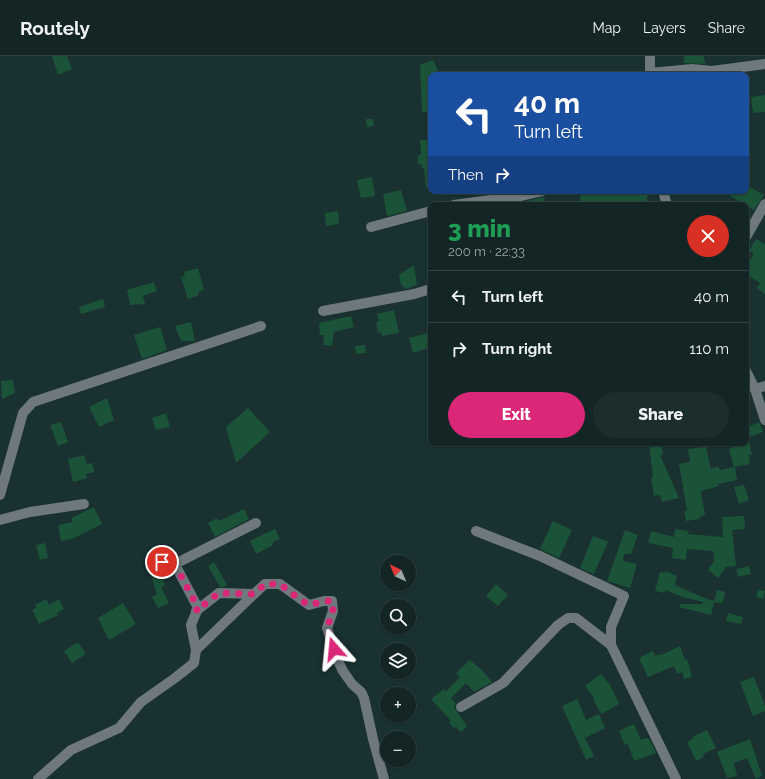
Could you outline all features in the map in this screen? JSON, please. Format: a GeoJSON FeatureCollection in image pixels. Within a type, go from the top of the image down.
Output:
{"type":"FeatureCollection","features":[{"type":"Feature","properties":{"kind":"street"},"geometry":{"type":"LineString","coordinates":[[650,56],[650,72]]}},
{"type":"Feature","properties":{"kind":"street"},"geometry":{"type":"LineString","coordinates":[[667,72],[692,69],[712,71],[765,64]]}},
{"type":"Feature","properties":{"kind":"street"},"geometry":{"type":"LineString","coordinates":[[476,202],[529,194]]}},
{"type":"Feature","properties":{"kind":"street"},"geometry":{"type":"LineString","coordinates":[[749,232],[765,204]]}},
{"type":"Feature","properties":{"kind":"street"},"geometry":{"type":"LineString","coordinates":[[371,227],[428,212]]}},
{"type":"Feature","properties":{"kind":"street"},"geometry":{"type":"LineString","coordinates":[[323,311],[414,294],[428,290]]}},
{"type":"Feature","properties":{"kind":"street"},"geometry":{"type":"LineString","coordinates":[[0,495],[23,413],[33,402],[261,326]]}},
{"type":"Feature","properties":{"kind":"street"},"geometry":{"type":"LineString","coordinates":[[749,377],[755,389],[765,420]]}},
{"type":"Feature","properties":{"kind":"street"},"geometry":{"type":"LineString","coordinates":[[755,389],[765,386]]}},
{"type":"Feature","properties":{"kind":"street"},"geometry":{"type":"LineString","coordinates":[[0,520],[30,512],[84,504]]}},
{"type":"Feature","properties":{"kind":"street"},"geometry":{"type":"LineString","coordinates":[[38,779],[71,750],[119,728],[141,702],[194,663],[196,650],[191,625],[198,608],[178,570],[166,564],[256,523]]}},
{"type":"Feature","properties":{"kind":"street"},"geometry":{"type":"LineString","coordinates":[[476,531],[540,556],[624,596],[611,627],[610,645]]}},
{"type":"Feature","properties":{"kind":"street"},"geometry":{"type":"LineString","coordinates":[[196,650],[265,584],[280,584],[309,605],[324,601],[332,601],[333,611],[327,628],[343,672],[352,684],[361,692],[364,698],[384,779]]}},
{"type":"Feature","properties":{"kind":"street"},"geometry":{"type":"LineString","coordinates":[[196,611],[219,593],[254,594]]}},
{"type":"Feature","properties":{"kind":"street"},"geometry":{"type":"LineString","coordinates":[[461,707],[503,683],[545,637],[568,618],[576,618],[610,645],[676,779]]}},
{"type":"Feature","properties":{"kind":"building"},"geometry":{"type":"Polygon","coordinates":[[[52,56],[67,56],[72,69],[58,75],[52,56]]]}},
{"type":"Feature","properties":{"kind":"building"},"geometry":{"type":"Polygon","coordinates":[[[684,56],[704,56],[705,64],[684,63],[684,56]]]}},
{"type":"Feature","properties":{"kind":"building"},"geometry":{"type":"Polygon","coordinates":[[[433,60],[439,72],[428,72],[428,112],[422,112],[420,65],[433,60]]]}},
{"type":"Feature","properties":{"kind":"building"},"geometry":{"type":"Polygon","coordinates":[[[765,95],[765,112],[753,113],[751,97],[765,95]]]}},
{"type":"Feature","properties":{"kind":"building"},"geometry":{"type":"Polygon","coordinates":[[[366,119],[373,119],[374,126],[367,127],[366,119]]]}},
{"type":"Feature","properties":{"kind":"building"},"geometry":{"type":"Polygon","coordinates":[[[420,140],[428,140],[428,188],[426,188],[424,168],[422,168],[421,164],[418,164],[418,155],[421,155],[420,140]]]}},
{"type":"Feature","properties":{"kind":"building"},"geometry":{"type":"Polygon","coordinates":[[[372,177],[375,196],[361,198],[357,180],[372,177]]]}},
{"type":"Feature","properties":{"kind":"building"},"geometry":{"type":"Polygon","coordinates":[[[749,187],[764,195],[754,210],[749,207],[749,202],[741,202],[727,194],[749,194],[749,187]]]}},
{"type":"Feature","properties":{"kind":"building"},"geometry":{"type":"Polygon","coordinates":[[[401,190],[407,211],[387,216],[383,194],[401,190]]]}},
{"type":"Feature","properties":{"kind":"building"},"geometry":{"type":"Polygon","coordinates":[[[580,194],[648,194],[648,197],[646,198],[648,202],[581,202],[580,194]]]}},
{"type":"Feature","properties":{"kind":"building"},"geometry":{"type":"Polygon","coordinates":[[[544,197],[545,202],[527,202],[544,197]]]}},
{"type":"Feature","properties":{"kind":"building"},"geometry":{"type":"Polygon","coordinates":[[[338,211],[339,224],[326,226],[325,213],[338,211]]]}},
{"type":"Feature","properties":{"kind":"building"},"geometry":{"type":"Polygon","coordinates":[[[756,239],[765,244],[765,294],[757,288],[760,283],[749,276],[749,262],[754,254],[749,251],[756,239]]]}},
{"type":"Feature","properties":{"kind":"building"},"geometry":{"type":"Polygon","coordinates":[[[414,265],[417,285],[406,289],[401,285],[399,275],[414,265]]]}},
{"type":"Feature","properties":{"kind":"building"},"geometry":{"type":"Polygon","coordinates":[[[198,268],[204,290],[198,292],[199,295],[188,299],[181,277],[185,276],[184,272],[198,268]]]}},
{"type":"Feature","properties":{"kind":"building"},"geometry":{"type":"Polygon","coordinates":[[[154,282],[157,291],[143,296],[145,304],[130,305],[127,290],[154,282]]]}},
{"type":"Feature","properties":{"kind":"building"},"geometry":{"type":"Polygon","coordinates":[[[103,299],[105,307],[81,314],[79,307],[103,299]]]}},
{"type":"Feature","properties":{"kind":"building"},"geometry":{"type":"Polygon","coordinates":[[[394,310],[399,333],[382,336],[381,332],[378,333],[376,322],[379,321],[377,314],[394,310]]]}},
{"type":"Feature","properties":{"kind":"building"},"geometry":{"type":"Polygon","coordinates":[[[351,316],[354,327],[334,332],[332,346],[323,345],[324,335],[320,335],[319,323],[351,316]]]}},
{"type":"Feature","properties":{"kind":"building"},"geometry":{"type":"Polygon","coordinates":[[[191,322],[195,341],[181,341],[175,326],[191,322]]]}},
{"type":"Feature","properties":{"kind":"building"},"geometry":{"type":"Polygon","coordinates":[[[160,327],[167,350],[142,359],[134,335],[160,327]]]}},
{"type":"Feature","properties":{"kind":"building"},"geometry":{"type":"Polygon","coordinates":[[[428,333],[428,342],[426,343],[428,348],[413,353],[409,338],[428,333]]]}},
{"type":"Feature","properties":{"kind":"building"},"geometry":{"type":"Polygon","coordinates":[[[365,345],[366,353],[356,354],[355,346],[365,345]]]}},
{"type":"Feature","properties":{"kind":"building"},"geometry":{"type":"Polygon","coordinates":[[[13,380],[15,393],[2,399],[1,381],[13,380]]]}},
{"type":"Feature","properties":{"kind":"building"},"geometry":{"type":"Polygon","coordinates":[[[107,398],[114,420],[99,427],[89,407],[107,398]]]}},
{"type":"Feature","properties":{"kind":"building"},"geometry":{"type":"Polygon","coordinates":[[[248,408],[270,432],[236,463],[226,427],[248,408]]]}},
{"type":"Feature","properties":{"kind":"building"},"geometry":{"type":"Polygon","coordinates":[[[166,413],[170,427],[156,430],[152,418],[166,413]]]}},
{"type":"Feature","properties":{"kind":"building"},"geometry":{"type":"Polygon","coordinates":[[[61,422],[68,442],[58,446],[50,425],[61,422]]]}},
{"type":"Feature","properties":{"kind":"building"},"geometry":{"type":"Polygon","coordinates":[[[759,422],[763,432],[749,437],[749,427],[759,422]]]}},
{"type":"Feature","properties":{"kind":"building"},"geometry":{"type":"Polygon","coordinates":[[[749,442],[752,455],[749,455],[750,464],[734,467],[729,449],[737,446],[749,446],[749,442]]]}},
{"type":"Feature","properties":{"kind":"building"},"geometry":{"type":"Polygon","coordinates":[[[649,446],[662,446],[663,455],[660,455],[679,498],[662,502],[660,495],[654,496],[651,477],[653,477],[649,446]]]}},
{"type":"Feature","properties":{"kind":"building"},"geometry":{"type":"Polygon","coordinates":[[[706,447],[711,469],[718,466],[720,470],[735,467],[737,480],[718,484],[719,486],[701,491],[705,515],[699,517],[700,519],[686,521],[684,511],[687,511],[679,464],[690,462],[688,449],[706,447]]]}},
{"type":"Feature","properties":{"kind":"building"},"geometry":{"type":"Polygon","coordinates":[[[84,455],[87,464],[92,463],[94,472],[86,474],[87,478],[73,482],[68,459],[84,455]]]}},
{"type":"Feature","properties":{"kind":"building"},"geometry":{"type":"Polygon","coordinates":[[[744,485],[749,500],[739,504],[734,487],[744,485]]]}},
{"type":"Feature","properties":{"kind":"building"},"geometry":{"type":"Polygon","coordinates":[[[94,507],[102,524],[72,539],[61,541],[58,525],[73,522],[71,518],[94,507]]]}},
{"type":"Feature","properties":{"kind":"building"},"geometry":{"type":"Polygon","coordinates":[[[244,509],[249,519],[215,537],[208,523],[217,518],[219,521],[244,509]]]}},
{"type":"Feature","properties":{"kind":"building"},"geometry":{"type":"Polygon","coordinates":[[[744,516],[745,529],[732,530],[736,566],[726,567],[718,578],[708,570],[714,561],[713,551],[687,549],[686,560],[672,558],[673,548],[648,543],[651,531],[674,537],[675,529],[689,531],[688,534],[723,537],[722,517],[744,516]]]}},
{"type":"Feature","properties":{"kind":"building"},"geometry":{"type":"Polygon","coordinates":[[[553,521],[572,530],[559,558],[540,549],[553,521]]]}},
{"type":"Feature","properties":{"kind":"building"},"geometry":{"type":"Polygon","coordinates":[[[275,529],[280,539],[273,542],[273,545],[256,554],[250,541],[275,529]]]}},
{"type":"Feature","properties":{"kind":"building"},"geometry":{"type":"Polygon","coordinates":[[[625,530],[638,535],[631,554],[624,554],[623,561],[637,564],[630,588],[607,581],[625,530]]]}},
{"type":"Feature","properties":{"kind":"building"},"geometry":{"type":"Polygon","coordinates":[[[593,536],[608,542],[594,574],[580,568],[593,536]]]}},
{"type":"Feature","properties":{"kind":"building"},"geometry":{"type":"Polygon","coordinates":[[[45,543],[48,558],[40,560],[36,545],[45,543]]]}},
{"type":"Feature","properties":{"kind":"building"},"geometry":{"type":"Polygon","coordinates":[[[157,557],[156,564],[160,567],[165,586],[161,587],[169,603],[158,608],[152,597],[157,594],[146,560],[157,557]]]}},
{"type":"Feature","properties":{"kind":"building"},"geometry":{"type":"Polygon","coordinates":[[[214,562],[227,585],[224,587],[220,587],[208,566],[214,562]]]}},
{"type":"Feature","properties":{"kind":"building"},"geometry":{"type":"Polygon","coordinates":[[[749,566],[751,574],[738,577],[736,569],[749,566]]]}},
{"type":"Feature","properties":{"kind":"building"},"geometry":{"type":"Polygon","coordinates":[[[665,571],[677,576],[675,585],[707,599],[714,601],[717,590],[725,592],[723,603],[714,602],[711,615],[679,607],[680,604],[703,604],[703,602],[683,597],[665,590],[665,593],[655,591],[660,572],[665,573],[665,571]]]}},
{"type":"Feature","properties":{"kind":"building"},"geometry":{"type":"Polygon","coordinates":[[[496,584],[508,595],[498,606],[486,596],[496,584]]]}},
{"type":"Feature","properties":{"kind":"building"},"geometry":{"type":"Polygon","coordinates":[[[758,590],[765,591],[763,599],[756,597],[758,590]]]}},
{"type":"Feature","properties":{"kind":"building"},"geometry":{"type":"Polygon","coordinates":[[[46,599],[49,605],[59,599],[64,609],[57,613],[58,615],[39,624],[32,610],[36,608],[35,605],[46,599]]]}},
{"type":"Feature","properties":{"kind":"building"},"geometry":{"type":"Polygon","coordinates":[[[123,603],[136,624],[109,640],[98,618],[123,603]]]}},
{"type":"Feature","properties":{"kind":"building"},"geometry":{"type":"Polygon","coordinates":[[[728,613],[743,617],[741,624],[726,621],[728,613]]]}},
{"type":"Feature","properties":{"kind":"building"},"geometry":{"type":"Polygon","coordinates":[[[78,642],[86,654],[72,663],[64,651],[78,642]]]}},
{"type":"Feature","properties":{"kind":"building"},"geometry":{"type":"Polygon","coordinates":[[[680,646],[685,660],[687,659],[692,677],[684,679],[682,672],[677,674],[674,666],[648,677],[639,658],[653,651],[655,656],[661,655],[680,646]]]}},
{"type":"Feature","properties":{"kind":"building"},"geometry":{"type":"Polygon","coordinates":[[[470,660],[482,670],[492,682],[474,692],[466,683],[451,698],[456,704],[454,707],[467,726],[461,732],[449,723],[451,721],[431,699],[444,689],[446,691],[460,677],[456,673],[470,660]]]}},
{"type":"Feature","properties":{"kind":"building"},"geometry":{"type":"Polygon","coordinates":[[[601,674],[610,685],[619,704],[601,714],[593,699],[594,698],[585,686],[601,674]]]}},
{"type":"Feature","properties":{"kind":"building"},"geometry":{"type":"Polygon","coordinates":[[[754,677],[765,706],[765,711],[753,716],[740,682],[754,677]]]}},
{"type":"Feature","properties":{"kind":"building"},"geometry":{"type":"Polygon","coordinates":[[[577,699],[586,720],[599,714],[605,728],[585,738],[594,756],[586,760],[562,706],[577,699]]]}},
{"type":"Feature","properties":{"kind":"building"},"geometry":{"type":"Polygon","coordinates":[[[634,724],[641,740],[647,738],[650,740],[656,753],[634,761],[628,744],[625,745],[619,731],[634,724]]]}},
{"type":"Feature","properties":{"kind":"building"},"geometry":{"type":"Polygon","coordinates":[[[707,730],[716,748],[703,754],[704,757],[696,761],[687,742],[693,739],[692,737],[707,730]]]}},
{"type":"Feature","properties":{"kind":"building"},"geometry":{"type":"Polygon","coordinates":[[[750,739],[762,776],[756,779],[747,758],[734,763],[737,776],[727,778],[717,752],[750,739]]]}},
{"type":"Feature","properties":{"kind":"route"},"geometry":{"type":"LineString","coordinates":[[162,562],[178,570],[198,608],[196,611],[219,593],[233,592],[254,594],[265,584],[280,584],[309,605],[324,601],[332,601],[333,611],[327,628],[334,649]]}}]}
